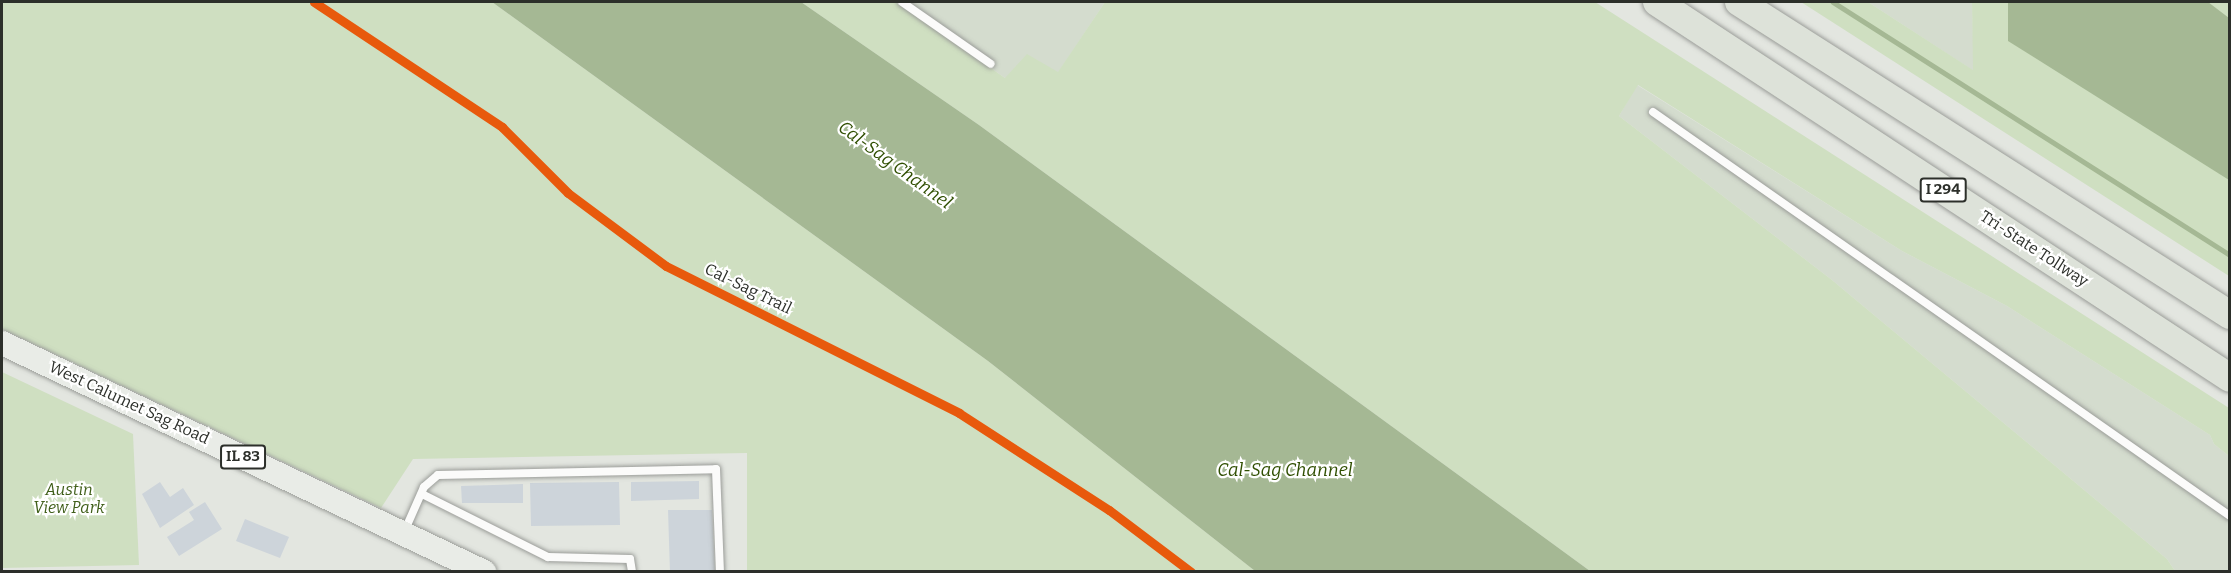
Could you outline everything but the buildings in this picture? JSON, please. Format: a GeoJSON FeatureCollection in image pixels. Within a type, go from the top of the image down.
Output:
{"type":"FeatureCollection","features":[{"type":"Feature","properties":{"kind":"highway","name":"Tri-State Tollway"},"geometry":{"type":"LineString","coordinates":[[1657,2],[2229,378]]}},
{"type":"Feature","properties":{"kind":"highway"},"geometry":{"type":"LineString","coordinates":[[1738,2],[2229,315]]}},
{"type":"Feature","properties":{"kind":"main road","name":"West Calumet Sag Road"},"geometry":{"type":"LineString","coordinates":[[2,343],[484,572]]}},
{"type":"Feature","properties":{"kind":"lane"},"geometry":{"type":"LineString","coordinates":[[902,2],[991,63]]}},
{"type":"Feature","properties":{"kind":"lane"},"geometry":{"type":"LineString","coordinates":[[1653,112],[2229,516]]}},
{"type":"Feature","properties":{"kind":"lane"},"geometry":{"type":"LineString","coordinates":[[403,533],[422,494],[438,475],[716,470],[720,572]]}},
{"type":"Feature","properties":{"kind":"lane"},"geometry":{"type":"LineString","coordinates":[[422,494],[548,557],[630,559],[632,572]]}},
{"type":"Feature","properties":{"kind":"shaded area"},"geometry":{"type":"Polygon","coordinates":[[[898,2],[1105,2],[1058,73],[1005,78],[898,2]]]}},
{"type":"Feature","properties":{"kind":"shaded area"},"geometry":{"type":"Polygon","coordinates":[[[1868,2],[1972,2],[1974,71],[1868,2]]]}},
{"type":"Feature","properties":{"kind":"shaded area"},"geometry":{"type":"Polygon","coordinates":[[[1637,85],[1902,251],[2007,306],[2210,435],[2214,444],[2229,456],[2229,571],[2175,571],[2167,559],[1832,280],[1619,116],[1637,85]]]}},
{"type":"Feature","properties":{"kind":"green space"},"geometry":{"type":"Polygon","coordinates":[[[2,2],[492,2],[988,361],[1255,571],[747,571],[747,453],[413,459],[381,508],[2,329],[2,2]]]}},
{"type":"Feature","properties":{"kind":"green space"},"geometry":{"type":"Polygon","coordinates":[[[801,2],[898,2],[1005,78],[1027,54],[1058,72],[1105,2],[1595,2],[2229,408],[2229,456],[2214,444],[2210,435],[2007,306],[1902,251],[1638,85],[1619,116],[1832,280],[2167,559],[2175,571],[1590,571],[979,125],[801,2]]]}},
{"type":"Feature","properties":{"kind":"green space"},"geometry":{"type":"Polygon","coordinates":[[[1801,2],[1868,2],[1973,70],[1972,2],[2229,2],[2229,276],[1801,2]]]}},
{"type":"Feature","properties":{"kind":"green space","name":"Austin View Park"},"geometry":{"type":"Polygon","coordinates":[[[2,372],[133,434],[139,565],[2,568],[2,372]]]}},
{"type":"Feature","properties":{"kind":"water","name":"Cal-Sag Channel"},"geometry":{"type":"Polygon","coordinates":[[[492,2],[801,2],[979,125],[1590,571],[1255,571],[988,361],[492,2]]]}},
{"type":"Feature","properties":{"kind":"water"},"geometry":{"type":"Polygon","coordinates":[[[2008,2],[2208,2],[2229,18],[2229,180],[2008,41],[2008,2]]]}},
{"type":"Feature","properties":{"kind":"waterway"},"geometry":{"type":"LineString","coordinates":[[1833,2],[2230,255]]}},
{"type":"Feature","properties":{"kind":"cycle path","name":"Cal-Sag Trail"},"geometry":{"type":"LineString","coordinates":[[314,2],[502,127],[568,193],[666,266],[959,413],[1109,510],[1191,572]]}}]}
